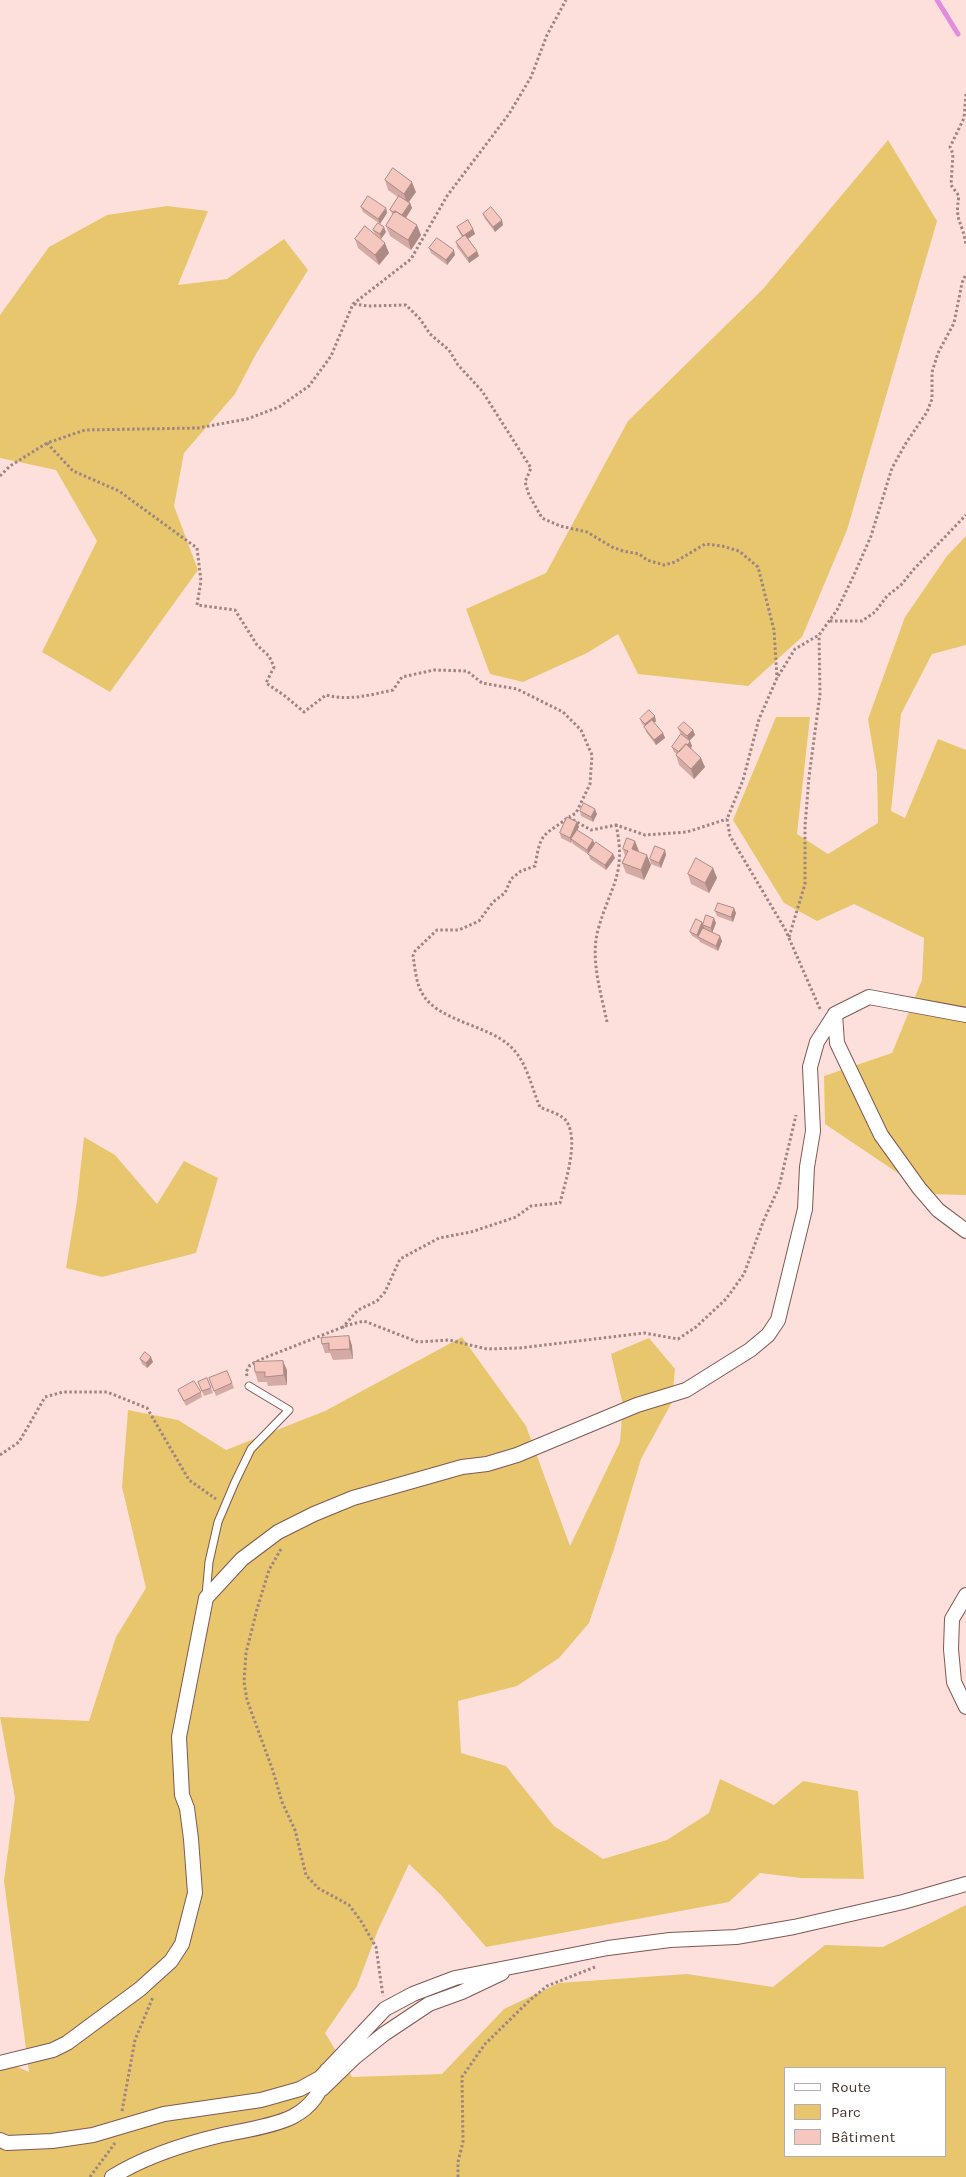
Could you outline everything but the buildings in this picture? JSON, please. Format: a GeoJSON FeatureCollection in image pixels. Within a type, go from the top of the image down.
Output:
{"type":"FeatureCollection","features":[{"type":"Feature","properties":{"kind":"street"},"geometry":{"type":"LineString","coordinates":[[0,2063],[53,2050],[67,2044],[140,1988],[171,1961],[182,1944],[195,1893],[187,1808],[182,1795],[179,1738],[206,1598],[242,1559],[278,1532],[314,1514],[353,1498],[462,1467],[487,1464],[517,1455],[636,1405],[686,1390],[750,1350],[768,1335],[778,1320],[805,1208],[807,1167],[813,1131],[810,1067],[818,1042],[832,1020],[869,996],[966,1015]]}},
{"type":"Feature","properties":{"kind":"street"},"geometry":{"type":"LineString","coordinates":[[832,1020],[837,1043],[881,1135],[919,1188],[938,1210],[966,1231]]}},
{"type":"Feature","properties":{"kind":"street"},"geometry":{"type":"LineString","coordinates":[[966,1595],[952,1619],[951,1649],[954,1682],[966,1707]]}},
{"type":"Feature","properties":{"kind":"street"},"geometry":{"type":"LineString","coordinates":[[0,2140],[7,2143],[93,2135],[164,2114],[215,2107],[300,2089],[320,2078],[385,2009],[413,1994],[456,1978],[608,1948],[670,1940],[736,1937],[794,1927],[903,1902],[966,1884]]}},
{"type":"Feature","properties":{"kind":"street"},"geometry":{"type":"LineString","coordinates":[[112,2177],[141,2160],[209,2139],[292,2117],[313,2101],[345,2066],[384,2034],[429,2004],[462,1992],[514,1966]]}},
{"type":"Feature","properties":{"kind":"street"},"geometry":{"type":"LineString","coordinates":[[322,2090],[327,2070]]}},
{"type":"Feature","properties":{"kind":"lane"},"geometry":{"type":"LineString","coordinates":[[206,1598],[209,1562],[218,1522],[225,1505],[251,1449],[289,1410],[248,1386]]}},
{"type":"Feature","properties":{"kind":"path"},"geometry":{"type":"LineString","coordinates":[[0,476],[10,466],[47,443],[85,430],[198,428],[247,418],[279,406],[309,386],[331,356],[353,304],[411,259],[447,196],[509,114],[531,77],[547,36],[566,0]]}},
{"type":"Feature","properties":{"kind":"path"},"geometry":{"type":"LineString","coordinates":[[966,94],[965,119],[950,148],[953,154],[951,186],[959,196],[957,219],[964,234],[966,245]]}},
{"type":"Feature","properties":{"kind":"path"},"geometry":{"type":"LineString","coordinates":[[832,1020],[770,901],[730,836],[727,819],[743,780],[759,719],[777,678],[795,649],[820,635],[837,610],[871,536],[892,468],[927,412],[932,399],[932,372],[938,352],[954,323],[962,283],[966,274]]}},
{"type":"Feature","properties":{"kind":"path"},"geometry":{"type":"LineString","coordinates":[[353,304],[406,306],[420,319],[430,334],[449,350],[458,365],[488,399],[531,468],[525,482],[529,495],[542,518],[560,526],[587,532],[623,551],[639,554],[647,560],[664,564],[676,562],[705,544],[739,551],[758,567],[774,630],[777,678]]}},
{"type":"Feature","properties":{"kind":"path"},"geometry":{"type":"LineString","coordinates":[[47,443],[73,470],[118,491],[197,548],[201,581],[197,605],[236,610],[257,645],[269,656],[274,667],[266,683],[286,696],[304,712],[326,695],[336,698],[355,698],[393,690],[402,677],[434,670],[467,671],[482,683],[517,689],[563,712],[581,730],[592,755],[590,784],[576,813],[546,834],[541,841],[535,866],[521,871],[511,879],[505,893],[493,902],[479,921],[459,930],[437,930],[413,956],[422,994],[438,1010],[495,1036],[511,1046],[528,1072],[540,1107],[566,1121],[571,1133],[570,1168],[560,1203],[531,1206],[516,1217],[471,1232],[439,1238],[400,1259],[385,1292],[377,1301],[358,1310],[342,1328]]}},
{"type":"Feature","properties":{"kind":"path"},"geometry":{"type":"LineString","coordinates":[[829,621],[862,620],[875,612],[887,596],[902,585],[914,569],[966,515]]}},
{"type":"Feature","properties":{"kind":"path"},"geometry":{"type":"LineString","coordinates":[[788,937],[805,884],[805,826],[809,777],[820,694],[820,635]]}},
{"type":"Feature","properties":{"kind":"path"},"geometry":{"type":"LineString","coordinates":[[568,817],[592,830],[616,825],[645,835],[687,832],[727,819]]}},
{"type":"Feature","properties":{"kind":"path"},"geometry":{"type":"LineString","coordinates":[[607,1022],[596,955],[598,931],[615,886],[620,866],[621,846],[616,825]]}},
{"type":"Feature","properties":{"kind":"path"},"geometry":{"type":"LineString","coordinates":[[248,1386],[246,1372],[250,1366],[264,1358],[364,1321],[418,1342],[449,1340],[487,1349],[520,1348],[644,1333],[678,1339],[696,1327],[726,1299],[744,1274],[763,1222],[779,1187],[797,1110]]}},
{"type":"Feature","properties":{"kind":"path"},"geometry":{"type":"LineString","coordinates":[[0,1455],[20,1442],[45,1396],[63,1392],[107,1392],[147,1408],[189,1480],[225,1505]]}},
{"type":"Feature","properties":{"kind":"path"},"geometry":{"type":"LineString","coordinates":[[285,1542],[269,1570],[256,1608],[244,1669],[247,1700],[273,1771],[282,1802],[296,1830],[306,1875],[318,1888],[349,1905],[361,1921],[376,1947],[385,2009]]}},
{"type":"Feature","properties":{"kind":"path"},"geometry":{"type":"LineString","coordinates":[[458,2177],[458,2162],[463,2142],[462,2077],[486,2044],[529,2001],[548,1986],[598,1966]]}},
{"type":"Feature","properties":{"kind":"path"},"geometry":{"type":"LineString","coordinates":[[90,2177],[104,2160],[125,2125],[122,2115],[135,2040],[155,1991]]}},
{"type":"Feature","properties":{"kind":"green space"},"geometry":{"type":"Polygon","coordinates":[[[888,140],[937,221],[847,530],[802,637],[748,686],[638,674],[618,634],[587,653],[523,682],[490,674],[466,609],[546,573],[628,421],[763,289],[888,140]]]}},
{"type":"Feature","properties":{"kind":"green space"},"geometry":{"type":"Polygon","coordinates":[[[167,206],[208,211],[178,285],[227,279],[284,239],[308,270],[256,354],[235,394],[184,453],[174,506],[198,570],[110,692],[42,652],[97,541],[56,470],[0,458],[0,315],[49,247],[107,215],[167,206]]]}},
{"type":"Feature","properties":{"kind":"green space"},"geometry":{"type":"Polygon","coordinates":[[[966,536],[966,645],[932,654],[901,714],[891,811],[905,818],[938,739],[966,750],[966,1195],[929,1194],[825,1124],[824,1076],[892,1053],[922,980],[924,938],[854,904],[817,921],[784,903],[733,820],[776,717],[810,717],[797,834],[828,854],[878,823],[877,773],[868,719],[905,617],[947,556],[966,536]]]}},
{"type":"Feature","properties":{"kind":"green space"},"geometry":{"type":"Polygon","coordinates":[[[84,1137],[115,1155],[157,1204],[184,1161],[218,1178],[196,1253],[102,1277],[66,1268],[77,1201],[84,1137]]]}},
{"type":"Feature","properties":{"kind":"green space"},"geometry":{"type":"Polygon","coordinates":[[[462,1337],[526,1426],[570,1546],[620,1442],[623,1405],[611,1354],[649,1338],[675,1369],[672,1402],[641,1459],[589,1623],[559,1658],[517,1686],[458,1701],[461,1753],[506,1766],[554,1826],[603,1859],[667,1840],[709,1813],[720,1779],[774,1805],[803,1781],[858,1791],[864,1879],[801,1878],[760,1873],[729,1902],[486,1947],[441,1895],[409,1864],[378,1930],[357,1986],[325,2033],[352,2077],[442,2074],[504,2009],[559,1983],[687,1974],[773,1987],[825,1945],[883,1947],[966,1905],[966,2177],[0,2177],[0,2059],[29,2072],[4,1881],[15,1798],[0,1717],[89,1721],[116,1637],[146,1588],[122,1487],[128,1410],[178,1420],[226,1450],[325,1411],[462,1337]]]}},
{"type":"Feature","properties":{"kind":"waterway"},"geometry":{"type":"LineString","coordinates":[[937,0],[958,34]]}}]}
